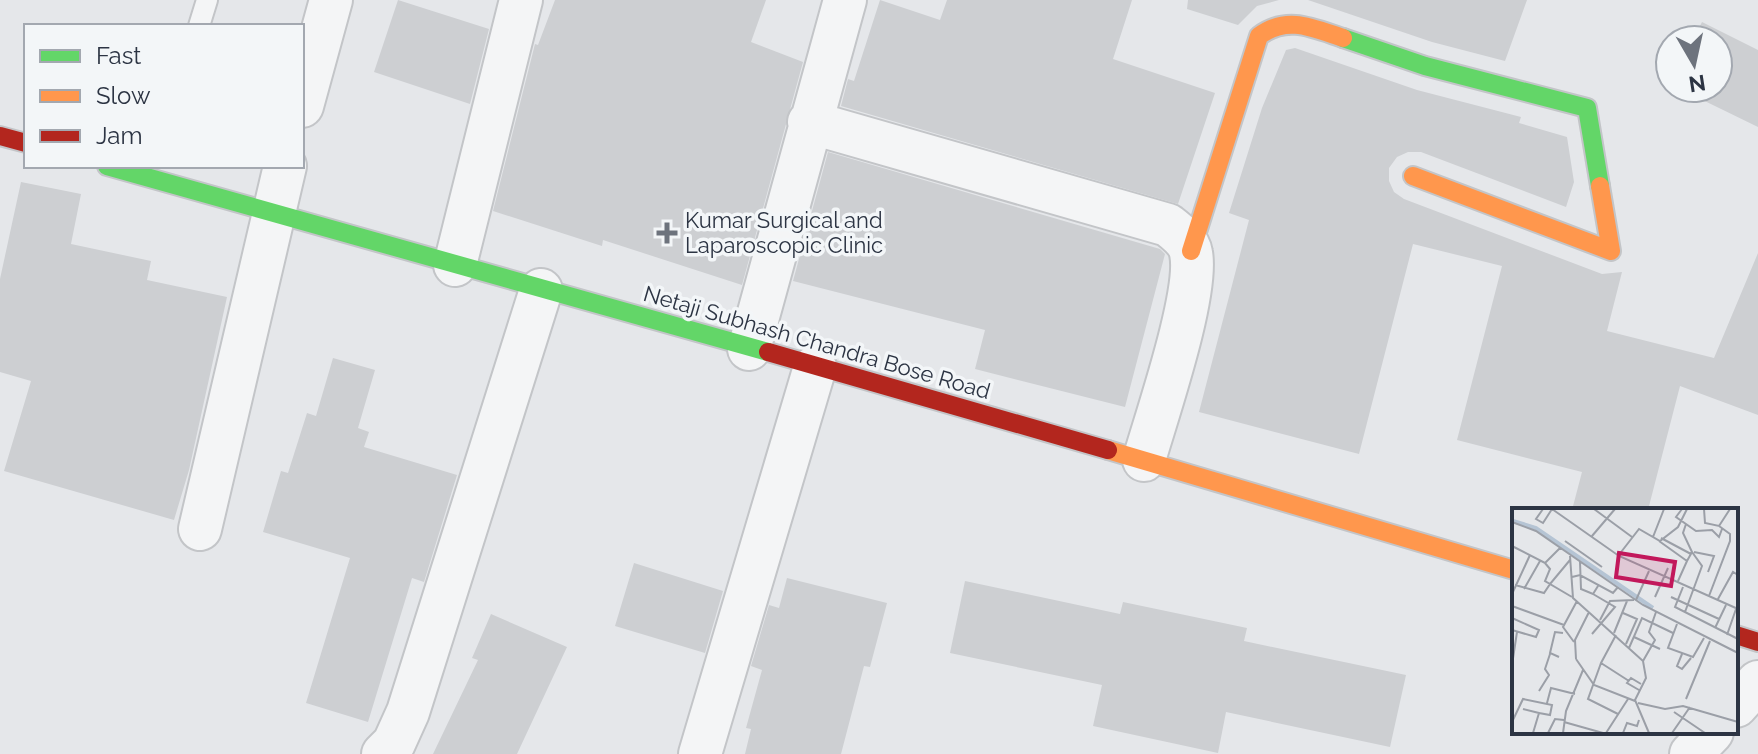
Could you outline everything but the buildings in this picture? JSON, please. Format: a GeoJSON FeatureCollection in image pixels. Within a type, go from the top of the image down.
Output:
{"type":"FeatureCollection","features":[{"type":"Feature","properties":{"kind":"main road"},"geometry":{"type":"LineString","coordinates":[[1191,251],[1259,36],[1272,26],[1298,23],[1425,66],[1587,108],[1611,251],[1413,176]]}},
{"type":"Feature","properties":{"kind":"main road"},"geometry":{"type":"LineString","coordinates":[[0,136],[24,142]]}},
{"type":"Feature","properties":{"kind":"main road","name":"Netaji Subhash Chandra Bose Road"},"geometry":{"type":"LineString","coordinates":[[122,168],[152,172],[272,213],[1144,460],[1512,569]]}},
{"type":"Feature","properties":{"kind":"main road"},"geometry":{"type":"LineString","coordinates":[[1738,636],[1758,642]]}},
{"type":"Feature","properties":{"kind":"street"},"geometry":{"type":"LineString","coordinates":[[304,99],[331,0]]}},
{"type":"Feature","properties":{"kind":"street"},"geometry":{"type":"LineString","coordinates":[[455,265],[521,0]]}},
{"type":"Feature","properties":{"kind":"street"},"geometry":{"type":"LineString","coordinates":[[749,349],[845,0]]}},
{"type":"Feature","properties":{"kind":"street"},"geometry":{"type":"LineString","coordinates":[[809,122],[1168,225],[1191,251],[1192,286],[1144,460]]}},
{"type":"Feature","properties":{"kind":"street"},"geometry":{"type":"LineString","coordinates":[[200,529],[284,168]]}},
{"type":"Feature","properties":{"kind":"street"},"geometry":{"type":"LineString","coordinates":[[383,754],[394,743],[408,712],[541,290]]}},
{"type":"Feature","properties":{"kind":"street"},"geometry":{"type":"LineString","coordinates":[[700,754],[815,367]]}},
{"type":"Feature","properties":{"kind":"street"},"geometry":{"type":"LineString","coordinates":[[1738,704],[1758,682]]}},
{"type":"Feature","properties":{"kind":"street"},"geometry":{"type":"LineString","coordinates":[[1691,754],[1710,734]]}},
{"type":"Feature","properties":{"kind":"lane"},"geometry":{"type":"LineString","coordinates":[[200,24],[207,0]]}},
{"type":"Feature","properties":{"kind":"traffic: fast"},"geometry":{"type":"LineString","coordinates":[[1343,38],[1425,66],[1587,108],[1600,186]]}},
{"type":"Feature","properties":{"kind":"traffic: fast"},"geometry":{"type":"LineString","coordinates":[[114,168],[768,352]]}},
{"type":"Feature","properties":{"kind":"traffic: slow"},"geometry":{"type":"LineString","coordinates":[[1191,251],[1259,36],[1280,26],[1300,25],[1343,38]]}},
{"type":"Feature","properties":{"kind":"traffic: slow"},"geometry":{"type":"LineString","coordinates":[[1413,176],[1611,251],[1600,186]]}},
{"type":"Feature","properties":{"kind":"traffic: slow"},"geometry":{"type":"LineString","coordinates":[[1108,450],[1512,569]]}},
{"type":"Feature","properties":{"kind":"traffic: jam"},"geometry":{"type":"LineString","coordinates":[[0,136],[24,142]]}},
{"type":"Feature","properties":{"kind":"traffic: jam"},"geometry":{"type":"LineString","coordinates":[[768,352],[1108,450]]}},
{"type":"Feature","properties":{"kind":"traffic: jam"},"geometry":{"type":"LineString","coordinates":[[1738,636],[1758,642]]}},
{"type":"Feature","properties":{"kind":"place","name":"Kumar Surgical and Laparoscopic Clinic"},"geometry":{"type":"Point","coordinates":[667,233]}}]}
